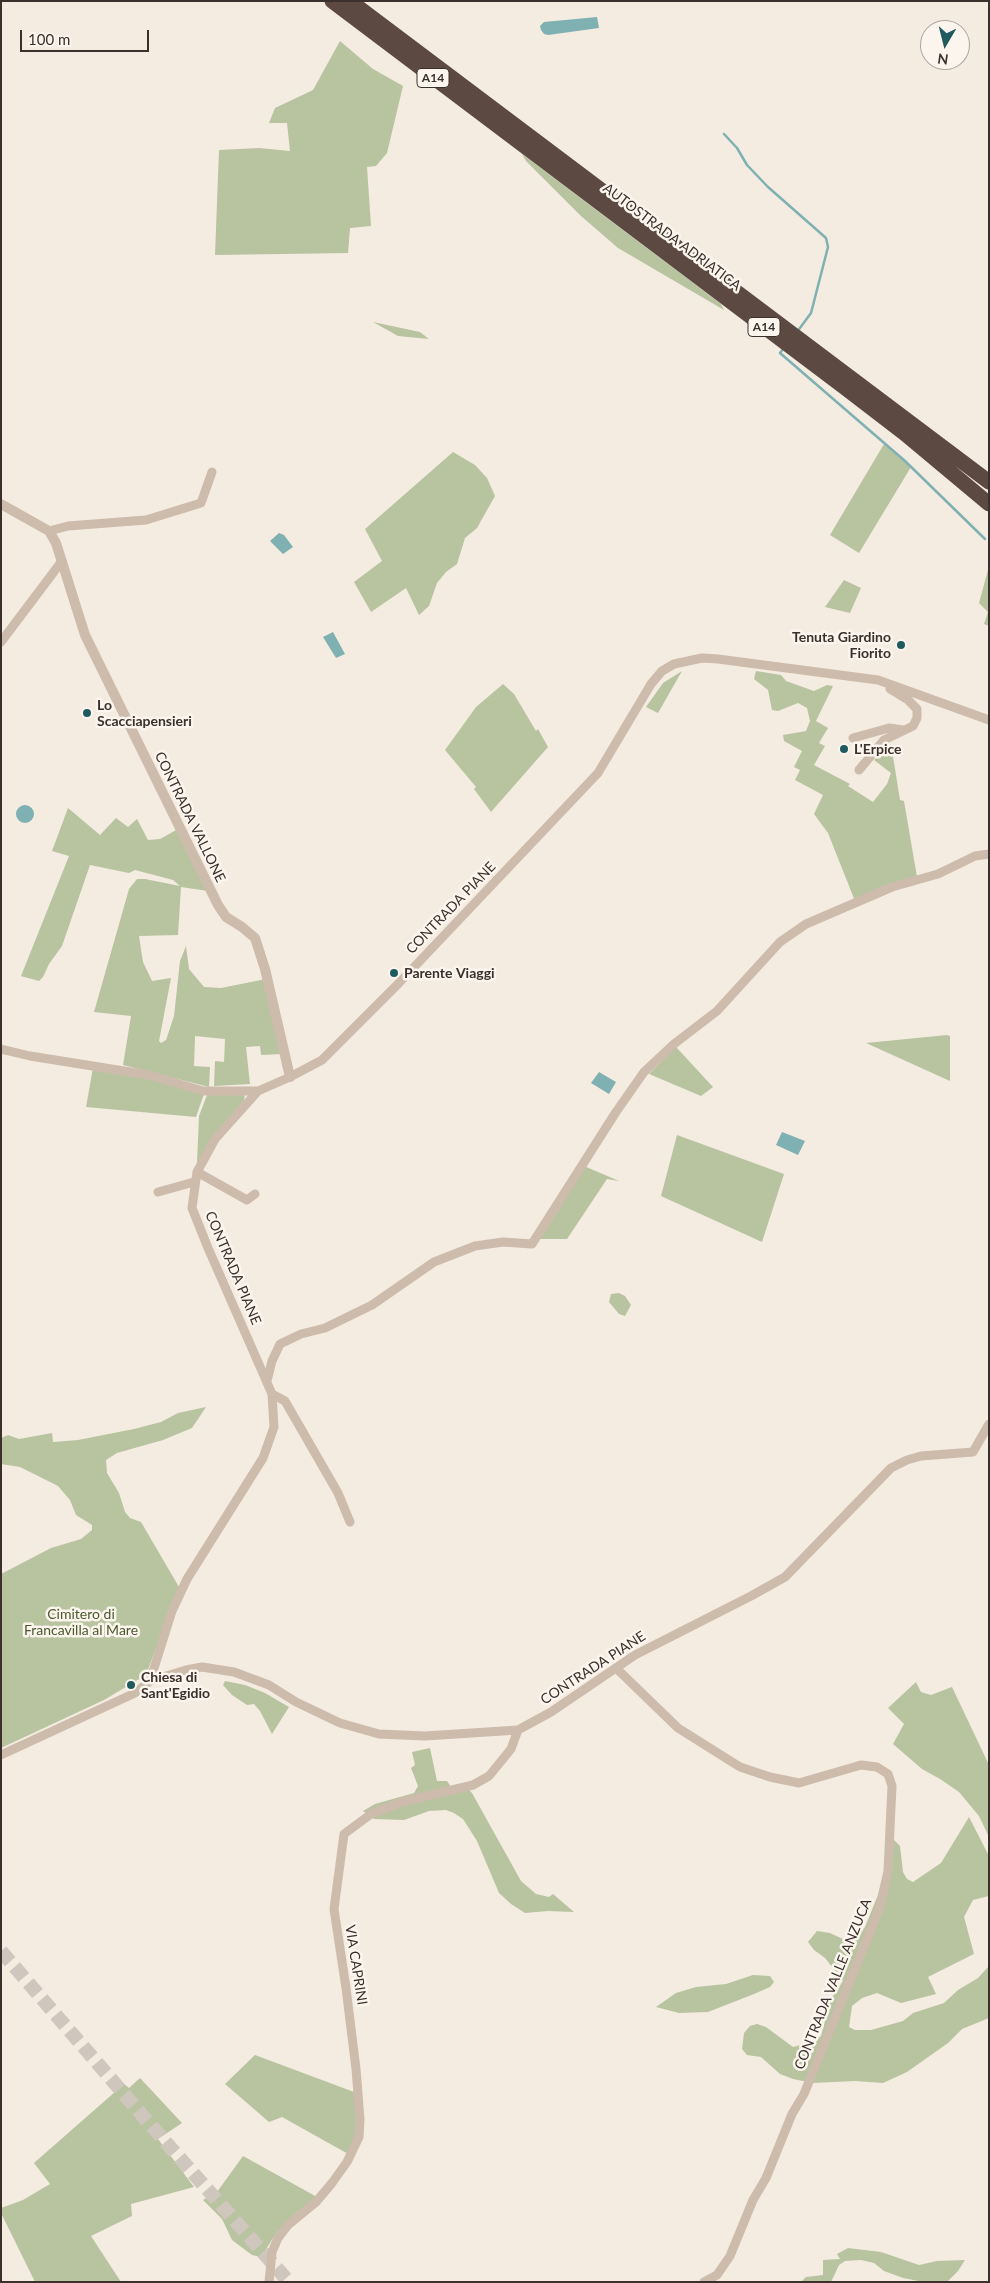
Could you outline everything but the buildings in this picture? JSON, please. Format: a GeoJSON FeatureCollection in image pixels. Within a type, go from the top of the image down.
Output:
{"type":"FeatureCollection","features":[{"type":"Feature","properties":{"kind":"highway","name":"AUTOSTRADA ADRIATICA"},"geometry":{"type":"LineString","coordinates":[[332,1],[989,482]]}},
{"type":"Feature","properties":{"kind":"highway","name":"AUTOSTRADA ADRIATICA"},"geometry":{"type":"LineString","coordinates":[[350,1],[538,151],[896,427],[989,504]]}},
{"type":"Feature","properties":{"kind":"street"},"geometry":{"type":"LineString","coordinates":[[1,504],[49,531],[68,526],[146,520],[175,509],[200,503],[212,472]]}},
{"type":"Feature","properties":{"kind":"street","name":"CONTRADA VALLONE"},"geometry":{"type":"LineString","coordinates":[[49,531],[56,543],[85,635],[218,905],[226,917],[255,938],[265,969],[290,1078]]}},
{"type":"Feature","properties":{"kind":"street"},"geometry":{"type":"LineString","coordinates":[[1,642],[62,561]]}},
{"type":"Feature","properties":{"kind":"street","name":"CONTRADA PIANE"},"geometry":{"type":"LineString","coordinates":[[150,1680],[172,1611],[186,1579],[263,1458],[274,1427],[272,1394],[192,1208],[195,1177],[215,1139],[258,1091],[290,1078],[322,1060],[399,983],[598,773],[650,684],[662,671],[674,664],[702,658],[878,680],[989,720]]}},
{"type":"Feature","properties":{"kind":"street"},"geometry":{"type":"LineString","coordinates":[[858,770],[884,740],[913,726],[917,718],[917,709],[908,700],[878,680]]}},
{"type":"Feature","properties":{"kind":"street"},"geometry":{"type":"LineString","coordinates":[[853,738],[889,728],[904,730]]}},
{"type":"Feature","properties":{"kind":"street"},"geometry":{"type":"LineString","coordinates":[[267,1381],[272,1361],[280,1344],[301,1334],[325,1328],[372,1305],[434,1262],[475,1246],[503,1242],[532,1244],[616,1112],[644,1072],[674,1044],[717,1012],[780,942],[806,924],[892,887],[938,874],[975,856],[989,854]]}},
{"type":"Feature","properties":{"kind":"street"},"geometry":{"type":"LineString","coordinates":[[1,1049],[30,1056],[149,1075],[203,1090],[258,1091]]}},
{"type":"Feature","properties":{"kind":"street"},"geometry":{"type":"LineString","coordinates":[[158,1192],[195,1177],[247,1200],[255,1194]]}},
{"type":"Feature","properties":{"kind":"street"},"geometry":{"type":"LineString","coordinates":[[272,1394],[285,1401],[338,1493],[350,1522]]}},
{"type":"Feature","properties":{"kind":"street","name":"CONTRADA PIANE"},"geometry":{"type":"LineString","coordinates":[[1,1755],[114,1703],[135,1692],[150,1680],[202,1667],[234,1672],[269,1685],[296,1702],[340,1722],[379,1734],[424,1736],[518,1730],[544,1716],[652,1646],[752,1596],[784,1577],[891,1468],[906,1460],[922,1456],[973,1452],[989,1424]]}},
{"type":"Feature","properties":{"kind":"street","name":"CONTRADA VALLE ANZUCA"},"geometry":{"type":"LineString","coordinates":[[616,1668],[678,1728],[740,1767],[770,1777],[799,1783],[861,1764],[877,1767],[888,1774],[892,1786],[888,1871],[880,1908],[804,2094],[792,2114],[766,2178],[753,2200],[730,2256],[717,2275],[704,2282]]}},
{"type":"Feature","properties":{"kind":"street","name":"VIA CAPRINI"},"geometry":{"type":"LineString","coordinates":[[269,2282],[272,2252],[278,2238],[288,2225],[316,2202],[347,2162],[359,2137],[360,2120],[356,2069],[334,1909],[344,1834],[371,1814],[402,1802],[473,1784],[488,1776],[500,1765],[511,1749],[518,1730]]}},
{"type":"Feature","properties":{"kind":"green space"},"geometry":{"type":"Polygon","coordinates":[[[340,41],[373,69],[403,86],[387,153],[376,166],[367,167],[371,226],[350,228],[348,253],[215,255],[219,150],[259,148],[290,151],[287,123],[269,123],[275,108],[313,90],[340,41]]]}},
{"type":"Feature","properties":{"kind":"green space"},"geometry":{"type":"Polygon","coordinates":[[[522,154],[721,304],[724,310],[618,248],[581,216],[526,161],[522,154]]]}},
{"type":"Feature","properties":{"kind":"green space"},"geometry":{"type":"Polygon","coordinates":[[[373,322],[420,332],[429,339],[398,336],[373,322]]]}},
{"type":"Feature","properties":{"kind":"green space"},"geometry":{"type":"Polygon","coordinates":[[[884,444],[911,467],[859,553],[830,535],[884,444]]]}},
{"type":"Feature","properties":{"kind":"green space"},"geometry":{"type":"Polygon","coordinates":[[[453,452],[475,465],[487,478],[495,496],[477,528],[465,538],[457,564],[446,572],[437,583],[429,606],[419,615],[406,588],[371,612],[354,582],[382,561],[365,529],[453,452]]]}},
{"type":"Feature","properties":{"kind":"green space"},"geometry":{"type":"Polygon","coordinates":[[[989,566],[989,626],[984,624],[988,612],[979,603],[989,566]]]}},
{"type":"Feature","properties":{"kind":"green space"},"geometry":{"type":"Polygon","coordinates":[[[844,580],[861,588],[850,613],[825,607],[844,580]]]}},
{"type":"Feature","properties":{"kind":"green space"},"geometry":{"type":"Polygon","coordinates":[[[682,671],[658,713],[646,707],[663,683],[682,671]]]}},
{"type":"Feature","properties":{"kind":"green space"},"geometry":{"type":"Polygon","coordinates":[[[756,671],[781,675],[786,681],[814,691],[827,685],[833,686],[816,721],[828,728],[819,743],[825,746],[814,765],[850,784],[848,786],[873,802],[887,784],[891,773],[874,760],[891,744],[900,800],[904,801],[917,877],[855,901],[828,833],[814,814],[823,795],[795,780],[800,770],[794,767],[802,751],[784,741],[783,735],[806,731],[810,721],[807,708],[798,703],[778,711],[772,710],[768,690],[754,679],[756,671]]]}},
{"type":"Feature","properties":{"kind":"green space"},"geometry":{"type":"Polygon","coordinates":[[[503,684],[514,694],[548,747],[491,812],[474,789],[476,787],[445,750],[476,707],[503,684]]]}},
{"type":"Feature","properties":{"kind":"green space"},"geometry":{"type":"Polygon","coordinates":[[[68,808],[100,835],[116,818],[128,827],[137,819],[148,840],[160,839],[178,829],[208,891],[181,887],[178,935],[139,936],[143,962],[152,981],[171,978],[159,1041],[161,1043],[166,1040],[174,1016],[180,961],[186,946],[189,969],[204,987],[221,988],[266,979],[282,1054],[261,1055],[260,1046],[246,1047],[250,1084],[214,1086],[215,1061],[224,1062],[225,1039],[195,1036],[194,1066],[210,1067],[209,1087],[123,1065],[131,1016],[94,1012],[129,889],[137,879],[180,886],[173,880],[135,870],[129,873],[90,865],[62,946],[49,964],[43,977],[39,981],[21,976],[69,856],[52,851],[68,808]]]}},
{"type":"Feature","properties":{"kind":"green space"},"geometry":{"type":"Polygon","coordinates":[[[950,1036],[950,1081],[866,1043],[950,1036]]]}},
{"type":"Feature","properties":{"kind":"green space"},"geometry":{"type":"Polygon","coordinates":[[[676,1047],[713,1087],[701,1096],[649,1074],[676,1047]]]}},
{"type":"Feature","properties":{"kind":"green space"},"geometry":{"type":"Polygon","coordinates":[[[93,1068],[140,1076],[204,1094],[196,1117],[86,1107],[93,1068]]]}},
{"type":"Feature","properties":{"kind":"green space"},"geometry":{"type":"Polygon","coordinates":[[[245,1094],[244,1100],[197,1163],[199,1116],[207,1095],[245,1094]]]}},
{"type":"Feature","properties":{"kind":"green space"},"geometry":{"type":"Polygon","coordinates":[[[677,1135],[784,1174],[762,1242],[661,1196],[677,1135]]]}},
{"type":"Feature","properties":{"kind":"green space"},"geometry":{"type":"Polygon","coordinates":[[[584,1166],[619,1181],[607,1179],[567,1239],[538,1239],[584,1166]]]}},
{"type":"Feature","properties":{"kind":"green space"},"geometry":{"type":"Polygon","coordinates":[[[619,1293],[625,1296],[631,1305],[625,1316],[619,1314],[609,1302],[611,1294],[619,1293]]]}},
{"type":"Feature","properties":{"kind":"green space","name":"Cimitero di Francavilla al Mare"},"geometry":{"type":"Polygon","coordinates":[[[206,1407],[192,1428],[163,1440],[117,1453],[106,1460],[107,1473],[119,1493],[125,1512],[130,1518],[141,1522],[179,1587],[146,1675],[104,1700],[1,1748],[1,1574],[51,1548],[81,1539],[92,1530],[92,1525],[76,1515],[70,1500],[58,1486],[20,1467],[1,1464],[1,1438],[8,1435],[19,1439],[52,1433],[53,1442],[78,1440],[134,1429],[161,1422],[178,1413],[206,1407]]]}},
{"type":"Feature","properties":{"kind":"green space"},"geometry":{"type":"Polygon","coordinates":[[[225,1681],[245,1685],[265,1693],[289,1707],[272,1734],[260,1711],[254,1704],[247,1705],[232,1695],[223,1685],[225,1681]]]}},
{"type":"Feature","properties":{"kind":"green space"},"geometry":{"type":"Polygon","coordinates":[[[916,1682],[921,1692],[931,1695],[952,1687],[989,1765],[989,1837],[979,1816],[959,1792],[922,1769],[893,1744],[904,1724],[888,1708],[916,1682]]]}},
{"type":"Feature","properties":{"kind":"green space"},"geometry":{"type":"Polygon","coordinates":[[[430,1748],[437,1781],[447,1781],[451,1787],[464,1785],[472,1793],[521,1881],[536,1894],[549,1897],[553,1894],[574,1912],[548,1911],[525,1913],[511,1904],[499,1893],[477,1841],[463,1819],[454,1813],[446,1810],[429,1811],[404,1820],[374,1819],[363,1811],[375,1804],[414,1793],[418,1786],[411,1768],[415,1765],[412,1752],[430,1748]]]}},
{"type":"Feature","properties":{"kind":"green space"},"geometry":{"type":"Polygon","coordinates":[[[969,1817],[989,1856],[989,1896],[973,1900],[964,1917],[974,1954],[928,1977],[936,1994],[901,2003],[877,1993],[862,1998],[852,2006],[849,2027],[855,2030],[871,2030],[903,2021],[913,2013],[944,2003],[958,1990],[978,1978],[989,1966],[989,2018],[962,2029],[948,2043],[907,2072],[883,2083],[855,2081],[813,2083],[793,2079],[780,2074],[761,2057],[747,2055],[742,2049],[744,2033],[750,2026],[757,2024],[766,2027],[793,2047],[813,2042],[821,2036],[831,1999],[843,1981],[825,1958],[814,1950],[808,1942],[817,1931],[830,1933],[845,1940],[856,1939],[865,1927],[878,1895],[893,1839],[900,1846],[903,1872],[907,1879],[913,1882],[941,1863],[969,1817]]]}},
{"type":"Feature","properties":{"kind":"green space"},"geometry":{"type":"Polygon","coordinates":[[[753,1975],[770,1976],[774,1982],[770,1987],[708,2012],[679,2013],[656,2007],[676,1993],[696,1987],[726,1984],[753,1975]]]}},
{"type":"Feature","properties":{"kind":"green space"},"geometry":{"type":"Polygon","coordinates":[[[255,2055],[354,2092],[363,2115],[350,2155],[282,2117],[269,2122],[225,2084],[255,2055]]]}},
{"type":"Feature","properties":{"kind":"green space"},"geometry":{"type":"Polygon","coordinates":[[[140,2078],[182,2123],[158,2139],[194,2187],[131,2204],[132,2216],[91,2236],[121,2282],[35,2282],[1,2213],[1,2208],[23,2200],[50,2184],[34,2163],[124,2084],[129,2088],[140,2078]]]}},
{"type":"Feature","properties":{"kind":"green space"},"geometry":{"type":"Polygon","coordinates":[[[243,2156],[317,2197],[297,2212],[277,2232],[261,2257],[252,2255],[232,2240],[222,2219],[203,2200],[217,2192],[243,2156]]]}},
{"type":"Feature","properties":{"kind":"green space"},"geometry":{"type":"Polygon","coordinates":[[[848,2248],[881,2252],[919,2265],[937,2261],[965,2260],[958,2271],[947,2282],[924,2282],[903,2278],[884,2271],[874,2263],[861,2260],[845,2261],[839,2265],[831,2282],[801,2282],[806,2277],[823,2275],[823,2260],[840,2259],[837,2254],[848,2248]]]}},
{"type":"Feature","properties":{"kind":"water"},"geometry":{"type":"Polygon","coordinates":[[[597,17],[599,28],[548,35],[544,34],[540,26],[544,22],[597,17]]]}},
{"type":"Feature","properties":{"kind":"water"},"geometry":{"type":"Polygon","coordinates":[[[279,533],[284,535],[293,547],[283,554],[270,541],[279,533]]]}},
{"type":"Feature","properties":{"kind":"water"},"geometry":{"type":"Polygon","coordinates":[[[333,632],[345,654],[336,658],[323,637],[333,632]]]}},
{"type":"Feature","properties":{"kind":"water"},"geometry":{"type":"Polygon","coordinates":[[[25,805],[31,808],[34,814],[31,820],[25,823],[19,820],[16,814],[19,808],[25,805]]]}},
{"type":"Feature","properties":{"kind":"water"},"geometry":{"type":"Polygon","coordinates":[[[599,1072],[616,1082],[609,1094],[591,1083],[599,1072]]]}},
{"type":"Feature","properties":{"kind":"water"},"geometry":{"type":"Polygon","coordinates":[[[782,1132],[805,1141],[798,1155],[776,1145],[782,1132]]]}},
{"type":"Feature","properties":{"kind":"waterway"},"geometry":{"type":"LineString","coordinates":[[724,134],[737,148],[747,165],[768,187],[826,238],[828,247],[811,313],[797,332]]}},
{"type":"Feature","properties":{"kind":"waterway"},"geometry":{"type":"LineString","coordinates":[[784,348],[780,353],[905,461],[985,539]]}},
{"type":"Feature","properties":{"kind":"tunnel"},"geometry":{"type":"LineString","coordinates":[[1,1951],[289,2282]]}},
{"type":"Feature","properties":{"kind":"place","name":"Tenuta Giardino Fiorito"},"geometry":{"type":"Point","coordinates":[901,645]}},
{"type":"Feature","properties":{"kind":"place","name":"Lo Scacciapensieri"},"geometry":{"type":"Point","coordinates":[87,713]}},
{"type":"Feature","properties":{"kind":"place","name":"L'Erpice"},"geometry":{"type":"Point","coordinates":[844,749]}},
{"type":"Feature","properties":{"kind":"place","name":"Parente Viaggi"},"geometry":{"type":"Point","coordinates":[394,973]}},
{"type":"Feature","properties":{"kind":"place","name":"Chiesa di Sant'Egidio"},"geometry":{"type":"Point","coordinates":[131,1685]}}]}
